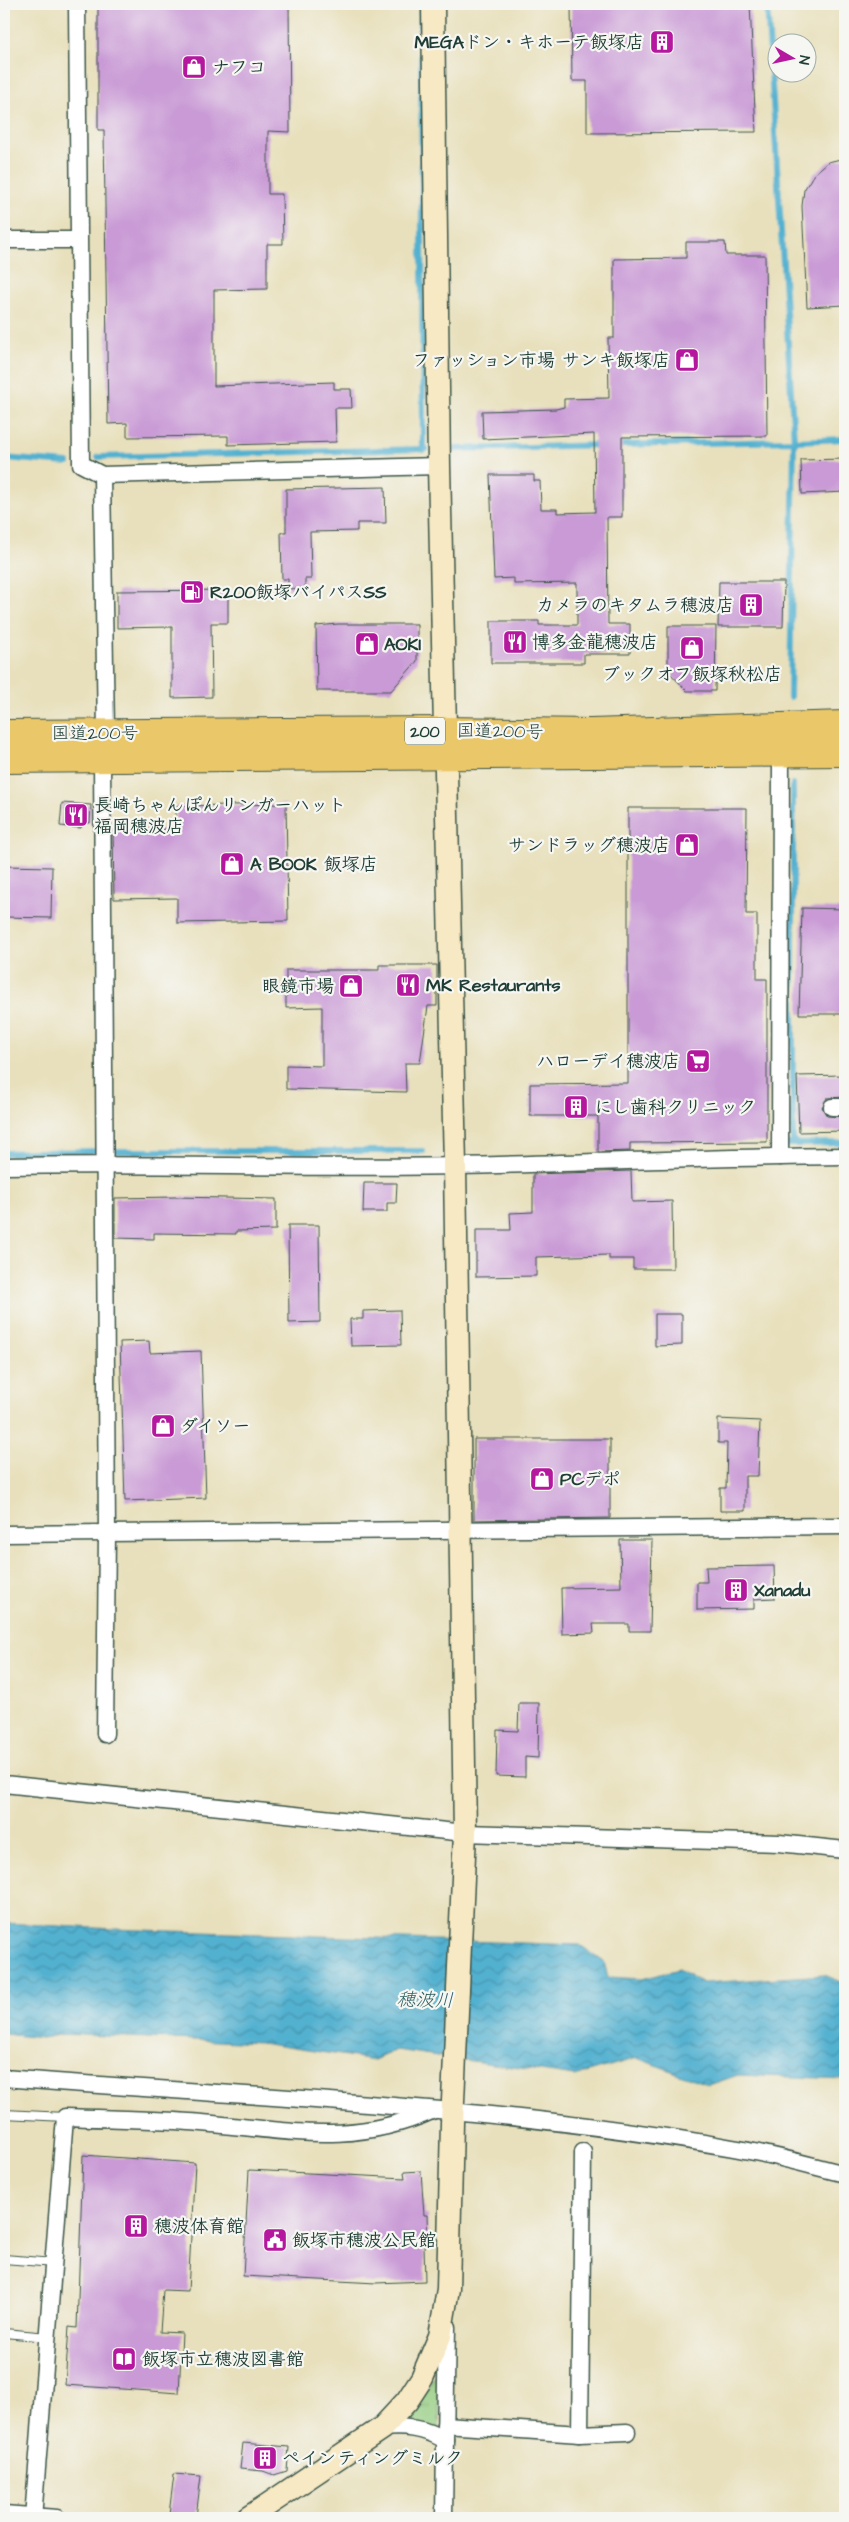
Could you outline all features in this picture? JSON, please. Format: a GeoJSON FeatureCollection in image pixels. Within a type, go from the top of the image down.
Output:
{"type":"FeatureCollection","features":[{"type":"Feature","properties":{"kind":"highway","name":"国道200号"},"geometry":{"type":"LineString","coordinates":[[444,742],[591,733],[845,725]]}},
{"type":"Feature","properties":{"kind":"highway","name":"国道200号"},"geometry":{"type":"LineString","coordinates":[[4,734],[104,746]]}},
{"type":"Feature","properties":{"kind":"highway","name":"国道200号"},"geometry":{"type":"LineString","coordinates":[[4,759],[104,746],[444,742],[781,752],[845,752]]}},
{"type":"Feature","properties":{"kind":"street"},"geometry":{"type":"LineString","coordinates":[[77,4],[81,464],[102,474],[439,466]]}},
{"type":"Feature","properties":{"kind":"street"},"geometry":{"type":"LineString","coordinates":[[433,4],[439,466],[455,1166],[466,1833],[448,2107],[448,2289],[444,2518]]}},
{"type":"Feature","properties":{"kind":"street"},"geometry":{"type":"LineString","coordinates":[[4,240],[78,240]]}},
{"type":"Feature","properties":{"kind":"street"},"geometry":{"type":"LineString","coordinates":[[102,474],[107,1533],[105,1734]]}},
{"type":"Feature","properties":{"kind":"street"},"geometry":{"type":"LineString","coordinates":[[780,1157],[781,752]]}},
{"type":"Feature","properties":{"kind":"street"},"geometry":{"type":"LineString","coordinates":[[4,1166],[105,1164],[455,1166],[845,1156]]}},
{"type":"Feature","properties":{"kind":"street"},"geometry":{"type":"LineString","coordinates":[[4,1534],[461,1529],[725,1529],[845,1526]]}},
{"type":"Feature","properties":{"kind":"street"},"geometry":{"type":"LineString","coordinates":[[4,1784],[466,1833],[779,1843],[845,1850]]}},
{"type":"Feature","properties":{"kind":"street"},"geometry":{"type":"LineString","coordinates":[[4,2078],[448,2107],[734,2148],[845,2174]]}},
{"type":"Feature","properties":{"kind":"street"},"geometry":{"type":"LineString","coordinates":[[33,2518],[66,2116],[193,2122],[316,2134],[341,2134],[385,2127],[448,2107]]}},
{"type":"Feature","properties":{"kind":"street"},"geometry":{"type":"LineString","coordinates":[[580,2434],[583,2152]]}},
{"type":"Feature","properties":{"kind":"street"},"geometry":{"type":"LineString","coordinates":[[248,2518],[382,2428],[407,2401],[422,2378],[440,2336],[448,2289]]}},
{"type":"Feature","properties":{"kind":"street"},"geometry":{"type":"LineString","coordinates":[[382,2428],[404,2426],[445,2432],[580,2434],[627,2432]]}},
{"type":"Feature","properties":{"kind":"street"},"geometry":{"type":"LineString","coordinates":[[4,2514],[33,2518],[57,2518]]}},
{"type":"Feature","properties":{"kind":"lane"},"geometry":{"type":"LineString","coordinates":[[4,2114],[66,2116]]}},
{"type":"Feature","properties":{"kind":"lane"},"geometry":{"type":"LineString","coordinates":[[4,2259],[54,2262]]}},
{"type":"Feature","properties":{"kind":"lane"},"geometry":{"type":"LineString","coordinates":[[4,2333],[48,2337]]}},
{"type":"Feature","properties":{"kind":"green space"},"geometry":{"type":"Polygon","coordinates":[[[439,2369],[439,2430],[407,2420],[439,2369]]]}},
{"type":"Feature","properties":{"kind":"water","name":"穂波川"},"geometry":{"type":"Polygon","coordinates":[[[4,1923],[114,1929],[580,1945],[604,1962],[608,1977],[642,1979],[679,1969],[703,1983],[825,1975],[845,1984],[845,2079],[738,2075],[709,2085],[637,2058],[575,2076],[396,2050],[374,2060],[260,2043],[63,2034],[42,2038],[4,2034],[4,1923]]]}},
{"type":"Feature","properties":{"kind":"building"},"geometry":{"type":"Polygon","coordinates":[[[98,4],[289,4],[290,132],[268,131],[268,194],[282,194],[283,244],[267,244],[267,289],[214,290],[214,386],[334,382],[334,389],[351,389],[352,408],[335,408],[336,442],[228,445],[228,436],[127,437],[127,423],[108,424],[104,130],[98,130],[98,4]]]}},
{"type":"Feature","properties":{"kind":"building","name":"MEGAドン・キホーテ飯塚店"},"geometry":{"type":"Polygon","coordinates":[[[571,4],[750,4],[756,132],[587,133],[587,81],[572,81],[571,4]]]}},
{"type":"Feature","properties":{"kind":"building"},"geometry":{"type":"Polygon","coordinates":[[[845,158],[845,305],[807,307],[802,206],[804,190],[814,174],[828,162],[845,158]]]}},
{"type":"Feature","properties":{"kind":"building"},"geometry":{"type":"Polygon","coordinates":[[[686,242],[725,242],[726,255],[765,255],[767,436],[622,437],[622,517],[607,517],[608,624],[630,624],[630,654],[584,654],[584,663],[491,663],[491,621],[539,621],[539,625],[577,625],[577,583],[514,584],[514,578],[494,579],[490,475],[534,475],[534,481],[540,481],[541,509],[557,509],[557,513],[595,512],[594,434],[483,439],[482,411],[556,409],[564,407],[564,399],[609,398],[608,338],[614,338],[614,259],[686,258],[686,242]]]}},
{"type":"Feature","properties":{"kind":"building"},"geometry":{"type":"Polygon","coordinates":[[[845,459],[845,492],[802,494],[801,460],[845,459]]]}},
{"type":"Feature","properties":{"kind":"building"},"geometry":{"type":"Polygon","coordinates":[[[385,487],[386,523],[357,523],[357,531],[310,532],[311,579],[305,579],[305,588],[288,589],[288,579],[282,579],[281,532],[286,532],[286,489],[385,487]]]}},
{"type":"Feature","properties":{"kind":"building","name":"カメラのキタムラ穂波店"},"geometry":{"type":"Polygon","coordinates":[[[719,582],[784,582],[783,627],[718,627],[719,582]]]}},
{"type":"Feature","properties":{"kind":"building"},"geometry":{"type":"Polygon","coordinates":[[[228,590],[228,623],[211,623],[212,697],[172,698],[172,627],[117,628],[117,591],[228,590]]]}},
{"type":"Feature","properties":{"kind":"building","name":"AOKI"},"geometry":{"type":"Polygon","coordinates":[[[338,624],[417,624],[417,661],[391,691],[317,691],[316,626],[338,624]]]}},
{"type":"Feature","properties":{"kind":"building","name":"ブックオフ飯塚秋松店"},"geometry":{"type":"Polygon","coordinates":[[[668,626],[716,626],[715,691],[687,691],[668,671],[668,626]]]}},
{"type":"Feature","properties":{"kind":"building","name":"長崎ちゃんぽんリンガーハット 福岡穂波店"},"geometry":{"type":"Polygon","coordinates":[[[62,803],[91,805],[90,823],[82,822],[81,828],[60,826],[62,803]]]}},
{"type":"Feature","properties":{"kind":"building","name":"A BOOK 飯塚店"},"geometry":{"type":"Polygon","coordinates":[[[286,804],[288,921],[177,923],[177,898],[114,899],[113,830],[176,829],[176,806],[286,804]]]}},
{"type":"Feature","properties":{"kind":"building","name":"ハローデイ穂波店"},"geometry":{"type":"Polygon","coordinates":[[[628,808],[747,808],[746,914],[757,914],[757,979],[767,979],[767,1142],[630,1143],[630,1151],[598,1152],[598,1116],[530,1116],[530,1084],[628,1083],[628,808]]]}},
{"type":"Feature","properties":{"kind":"building"},"geometry":{"type":"Polygon","coordinates":[[[4,866],[52,867],[51,918],[4,917],[4,866]]]}},
{"type":"Feature","properties":{"kind":"building"},"geometry":{"type":"Polygon","coordinates":[[[802,908],[845,909],[845,1014],[799,1014],[802,908]]]}},
{"type":"Feature","properties":{"kind":"building"},"geometry":{"type":"Polygon","coordinates":[[[379,965],[437,965],[437,1006],[428,1006],[420,1063],[405,1063],[406,1092],[286,1089],[286,1065],[322,1066],[322,1007],[286,1008],[286,970],[379,970],[379,965]]]}},
{"type":"Feature","properties":{"kind":"building"},"geometry":{"type":"Polygon","coordinates":[[[845,1075],[845,1097],[827,1098],[822,1107],[827,1116],[845,1117],[845,1131],[799,1132],[797,1076],[845,1075]]]}},
{"type":"Feature","properties":{"kind":"building"},"geometry":{"type":"Polygon","coordinates":[[[631,1171],[632,1202],[672,1201],[673,1269],[633,1269],[633,1259],[609,1259],[609,1255],[536,1257],[536,1276],[476,1277],[476,1230],[511,1230],[510,1213],[533,1212],[533,1174],[631,1171]]]}},
{"type":"Feature","properties":{"kind":"building"},"geometry":{"type":"Polygon","coordinates":[[[364,1183],[397,1183],[396,1203],[387,1203],[387,1212],[363,1212],[364,1183]]]}},
{"type":"Feature","properties":{"kind":"building"},"geometry":{"type":"Polygon","coordinates":[[[115,1198],[276,1199],[276,1230],[236,1231],[236,1234],[154,1233],[154,1239],[115,1238],[115,1198]]]}},
{"type":"Feature","properties":{"kind":"building"},"geometry":{"type":"Polygon","coordinates":[[[288,1225],[319,1225],[320,1322],[289,1323],[288,1225]]]}},
{"type":"Feature","properties":{"kind":"building"},"geometry":{"type":"Polygon","coordinates":[[[400,1310],[401,1345],[351,1346],[350,1319],[363,1319],[363,1311],[400,1310]]]}},
{"type":"Feature","properties":{"kind":"building"},"geometry":{"type":"Polygon","coordinates":[[[655,1314],[682,1314],[682,1345],[655,1346],[655,1314]]]}},
{"type":"Feature","properties":{"kind":"building","name":"ダイソー"},"geometry":{"type":"Polygon","coordinates":[[[149,1341],[150,1353],[201,1351],[206,1498],[125,1501],[120,1342],[149,1341]]]}},
{"type":"Feature","properties":{"kind":"building"},"geometry":{"type":"Polygon","coordinates":[[[718,1419],[760,1421],[758,1476],[745,1476],[745,1511],[720,1511],[720,1488],[726,1488],[727,1443],[718,1443],[718,1419]]]}},
{"type":"Feature","properties":{"kind":"building","name":"PCデポ"},"geometry":{"type":"Polygon","coordinates":[[[474,1439],[610,1439],[610,1518],[474,1520],[474,1439]]]}},
{"type":"Feature","properties":{"kind":"building"},"geometry":{"type":"Polygon","coordinates":[[[620,1540],[652,1540],[650,1631],[629,1631],[629,1624],[593,1624],[594,1633],[562,1634],[561,1588],[621,1587],[620,1540]]]}},
{"type":"Feature","properties":{"kind":"building","name":"Xanadu"},"geometry":{"type":"Polygon","coordinates":[[[774,1566],[775,1598],[754,1599],[754,1609],[697,1610],[697,1582],[707,1582],[706,1567],[774,1566]]]}},
{"type":"Feature","properties":{"kind":"building"},"geometry":{"type":"Polygon","coordinates":[[[519,1703],[539,1703],[538,1758],[525,1757],[525,1777],[496,1776],[497,1730],[518,1731],[519,1703]]]}},
{"type":"Feature","properties":{"kind":"building","name":"穂波体育館"},"geometry":{"type":"Polygon","coordinates":[[[83,2155],[195,2163],[188,2291],[163,2290],[160,2332],[182,2333],[179,2393],[65,2385],[69,2327],[77,2328],[83,2155]]]}},
{"type":"Feature","properties":{"kind":"building","name":"飯塚市穂波公民館"},"geometry":{"type":"Polygon","coordinates":[[[249,2170],[405,2178],[404,2172],[421,2171],[424,2215],[427,2215],[428,2245],[424,2245],[425,2281],[376,2283],[243,2276],[249,2170]]]}},
{"type":"Feature","properties":{"kind":"building","name":"ペインティングミルク"},"geometry":{"type":"Polygon","coordinates":[[[243,2443],[289,2447],[287,2471],[274,2475],[263,2471],[240,2469],[243,2443]]]}},
{"type":"Feature","properties":{"kind":"building"},"geometry":{"type":"Polygon","coordinates":[[[174,2474],[201,2476],[196,2517],[169,2514],[174,2474]]]}},
{"type":"Feature","properties":{"kind":"waterway"},"geometry":{"type":"LineString","coordinates":[[421,4],[423,450]]}},
{"type":"Feature","properties":{"kind":"waterway"},"geometry":{"type":"LineString","coordinates":[[767,4],[794,441],[845,439]]}},
{"type":"Feature","properties":{"kind":"waterway"},"geometry":{"type":"LineString","coordinates":[[615,445],[794,441],[790,697]]}},
{"type":"Feature","properties":{"kind":"waterway"},"geometry":{"type":"LineString","coordinates":[[456,449],[602,445]]}},
{"type":"Feature","properties":{"kind":"waterway"},"geometry":{"type":"LineString","coordinates":[[98,457],[426,449]]}},
{"type":"Feature","properties":{"kind":"waterway"},"geometry":{"type":"LineString","coordinates":[[4,458],[68,463]]}},
{"type":"Feature","properties":{"kind":"waterway"},"geometry":{"type":"LineString","coordinates":[[793,784],[793,1144]]}},
{"type":"Feature","properties":{"kind":"waterway"},"geometry":{"type":"LineString","coordinates":[[787,1144],[845,1143]]}},
{"type":"Feature","properties":{"kind":"waterway"},"geometry":{"type":"LineString","coordinates":[[4,1153],[94,1151]]}},
{"type":"Feature","properties":{"kind":"waterway"},"geometry":{"type":"LineString","coordinates":[[117,1151],[423,1151]]}},
{"type":"Feature","properties":{"kind":"place","name":"MEGAドン・キホーテ飯塚店"},"geometry":{"type":"Point","coordinates":[662,42]}},
{"type":"Feature","properties":{"kind":"place","name":"ナフコ"},"geometry":{"type":"Point","coordinates":[194,67]}},
{"type":"Feature","properties":{"kind":"place","name":"ファッション市場 サンキ飯塚店"},"geometry":{"type":"Point","coordinates":[687,360]}},
{"type":"Feature","properties":{"kind":"place","name":"R200飯塚バイパスSS"},"geometry":{"type":"Point","coordinates":[192,592]}},
{"type":"Feature","properties":{"kind":"place","name":"カメラのキタムラ穂波店"},"geometry":{"type":"Point","coordinates":[751,605]}},
{"type":"Feature","properties":{"kind":"place","name":"博多金龍穂波店"},"geometry":{"type":"Point","coordinates":[515,642]}},
{"type":"Feature","properties":{"kind":"place","name":"AOKI"},"geometry":{"type":"Point","coordinates":[367,644]}},
{"type":"Feature","properties":{"kind":"place","name":"ブックオフ飯塚秋松店"},"geometry":{"type":"Point","coordinates":[692,648]}},
{"type":"Feature","properties":{"kind":"place","name":"長崎ちゃんぽんリンガーハット 福岡穂波店"},"geometry":{"type":"Point","coordinates":[76,815]}},
{"type":"Feature","properties":{"kind":"place","name":"サンドラッグ穂波店"},"geometry":{"type":"Point","coordinates":[687,845]}},
{"type":"Feature","properties":{"kind":"place","name":"A BOOK 飯塚店"},"geometry":{"type":"Point","coordinates":[232,864]}},
{"type":"Feature","properties":{"kind":"place","name":"MK Restaurants"},"geometry":{"type":"Point","coordinates":[408,985]}},
{"type":"Feature","properties":{"kind":"place","name":"眼鏡市場"},"geometry":{"type":"Point","coordinates":[351,986]}},
{"type":"Feature","properties":{"kind":"place","name":"ハローデイ穂波店"},"geometry":{"type":"Point","coordinates":[698,1061]}},
{"type":"Feature","properties":{"kind":"place","name":"にし歯科クリニック"},"geometry":{"type":"Point","coordinates":[576,1107]}},
{"type":"Feature","properties":{"kind":"place","name":"ダイソー"},"geometry":{"type":"Point","coordinates":[163,1426]}},
{"type":"Feature","properties":{"kind":"place","name":"PCデポ"},"geometry":{"type":"Point","coordinates":[542,1479]}},
{"type":"Feature","properties":{"kind":"place","name":"Xanadu"},"geometry":{"type":"Point","coordinates":[736,1590]}},
{"type":"Feature","properties":{"kind":"place","name":"穂波体育館"},"geometry":{"type":"Point","coordinates":[136,2226]}},
{"type":"Feature","properties":{"kind":"place","name":"飯塚市穂波公民館"},"geometry":{"type":"Point","coordinates":[275,2240]}},
{"type":"Feature","properties":{"kind":"place","name":"飯塚市立穂波図書館"},"geometry":{"type":"Point","coordinates":[124,2359]}},
{"type":"Feature","properties":{"kind":"place","name":"ペインティングミルク"},"geometry":{"type":"Point","coordinates":[265,2458]}}]}
